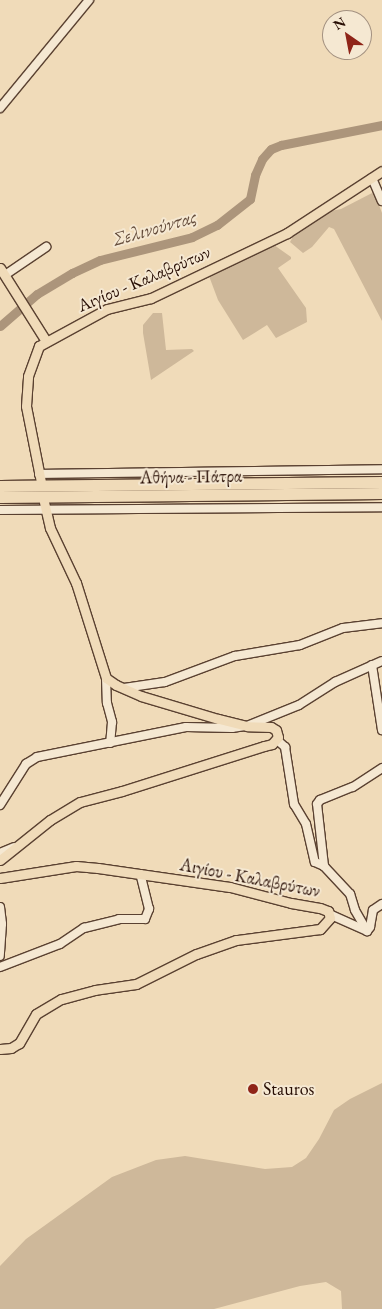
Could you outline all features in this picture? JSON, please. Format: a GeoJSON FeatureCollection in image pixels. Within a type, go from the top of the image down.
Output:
{"type":"FeatureCollection","features":[{"type":"Feature","properties":{"kind":"highway","name":"Αθήνα - Πάτρα"},"geometry":{"type":"LineString","coordinates":[[0,486],[382,482]]}},
{"type":"Feature","properties":{"kind":"highway","name":"Αθήνα - Πάτρα"},"geometry":{"type":"LineString","coordinates":[[0,497],[382,493]]}},
{"type":"Feature","properties":{"kind":"main road","name":"Αιγίου - Καλαβρύτων"},"geometry":{"type":"LineString","coordinates":[[40,478],[26,406],[27,387],[36,349],[46,341],[107,309],[151,298],[287,233],[382,171]]}},
{"type":"Feature","properties":{"kind":"main road"},"geometry":{"type":"LineString","coordinates":[[3,275],[12,286],[46,341]]}},
{"type":"Feature","properties":{"kind":"main road"},"geometry":{"type":"LineString","coordinates":[[0,860],[62,811],[80,802],[131,789],[264,746],[277,740],[276,730],[271,727],[247,726],[142,696],[106,678],[76,583],[50,528],[45,505]]}},
{"type":"Feature","properties":{"kind":"main road","name":"Αιγίου - Καλαβρύτων"},"geometry":{"type":"LineString","coordinates":[[0,878],[76,866],[224,886],[291,903],[320,908],[330,914],[328,922],[320,929],[236,940],[196,954],[136,984],[95,990],[61,999],[36,1014],[17,1044],[11,1048],[0,1049]]}},
{"type":"Feature","properties":{"kind":"street"},"geometry":{"type":"LineString","coordinates":[[0,108],[88,0]]}},
{"type":"Feature","properties":{"kind":"street"},"geometry":{"type":"LineString","coordinates":[[372,178],[382,201]]}},
{"type":"Feature","properties":{"kind":"street"},"geometry":{"type":"LineString","coordinates":[[3,275],[46,248]]}},
{"type":"Feature","properties":{"kind":"street"},"geometry":{"type":"LineString","coordinates":[[40,478],[256,471],[382,470]]}},
{"type":"Feature","properties":{"kind":"street"},"geometry":{"type":"LineString","coordinates":[[256,471],[258,480]]}},
{"type":"Feature","properties":{"kind":"street"},"geometry":{"type":"LineString","coordinates":[[0,510],[45,505],[268,504],[382,506]]}},
{"type":"Feature","properties":{"kind":"street"},"geometry":{"type":"LineString","coordinates":[[124,688],[165,682],[235,656],[300,645],[343,628],[382,623]]}},
{"type":"Feature","properties":{"kind":"street"},"geometry":{"type":"LineString","coordinates":[[0,804],[30,760],[53,752],[110,743],[186,727],[232,728],[247,726],[299,705],[335,682],[382,661]]}},
{"type":"Feature","properties":{"kind":"street"},"geometry":{"type":"LineString","coordinates":[[372,665],[382,730]]}},
{"type":"Feature","properties":{"kind":"street"},"geometry":{"type":"LineString","coordinates":[[106,678],[106,703],[112,722],[110,743]]}},
{"type":"Feature","properties":{"kind":"street"},"geometry":{"type":"LineString","coordinates":[[277,740],[285,747],[294,800],[306,824],[315,862],[324,866],[350,894],[355,910],[367,931]]}},
{"type":"Feature","properties":{"kind":"street"},"geometry":{"type":"LineString","coordinates":[[324,866],[318,802],[353,787],[382,768]]}},
{"type":"Feature","properties":{"kind":"street"},"geometry":{"type":"LineString","coordinates":[[0,853],[18,846]]}},
{"type":"Feature","properties":{"kind":"street"},"geometry":{"type":"LineString","coordinates":[[0,968],[60,944],[88,927],[119,919],[145,919],[149,909],[140,874]]}},
{"type":"Feature","properties":{"kind":"street"},"geometry":{"type":"LineString","coordinates":[[367,931],[370,927],[373,910],[382,904]]}},
{"type":"Feature","properties":{"kind":"street"},"geometry":{"type":"LineString","coordinates":[[0,907],[2,924],[0,956]]}},
{"type":"Feature","properties":{"kind":"street"},"geometry":{"type":"LineString","coordinates":[[330,914],[367,931]]}},
{"type":"Feature","properties":{"kind":"shaded area"},"geometry":{"type":"Polygon","coordinates":[[[374,192],[382,213],[382,321],[334,229],[329,227],[312,247],[303,253],[290,242],[294,235],[331,211],[341,209],[374,192]]]}},
{"type":"Feature","properties":{"kind":"shaded area"},"geometry":{"type":"Polygon","coordinates":[[[274,245],[291,257],[291,259],[278,268],[306,308],[307,322],[276,338],[267,325],[243,340],[218,300],[209,276],[274,245]]]}},
{"type":"Feature","properties":{"kind":"shaded area"},"geometry":{"type":"Polygon","coordinates":[[[153,313],[162,313],[166,350],[192,349],[194,351],[151,380],[143,325],[153,313]]]}},
{"type":"Feature","properties":{"kind":"shaded area"},"geometry":{"type":"Polygon","coordinates":[[[382,1083],[382,1309],[342,1309],[341,1291],[326,1282],[300,1286],[214,1309],[0,1309],[0,1266],[26,1239],[112,1177],[156,1160],[185,1156],[265,1169],[292,1167],[306,1158],[319,1139],[334,1110],[350,1099],[382,1083]]]}},
{"type":"Feature","properties":{"kind":"waterway","name":"Σελινούντας"},"geometry":{"type":"LineString","coordinates":[[0,326],[37,294],[72,273],[100,260],[192,237],[217,225],[250,199],[255,175],[262,159],[271,149],[281,145],[382,125]]}},
{"type":"Feature","properties":{"kind":"place","name":"Stauros"},"geometry":{"type":"Point","coordinates":[253,1089]}}]}
